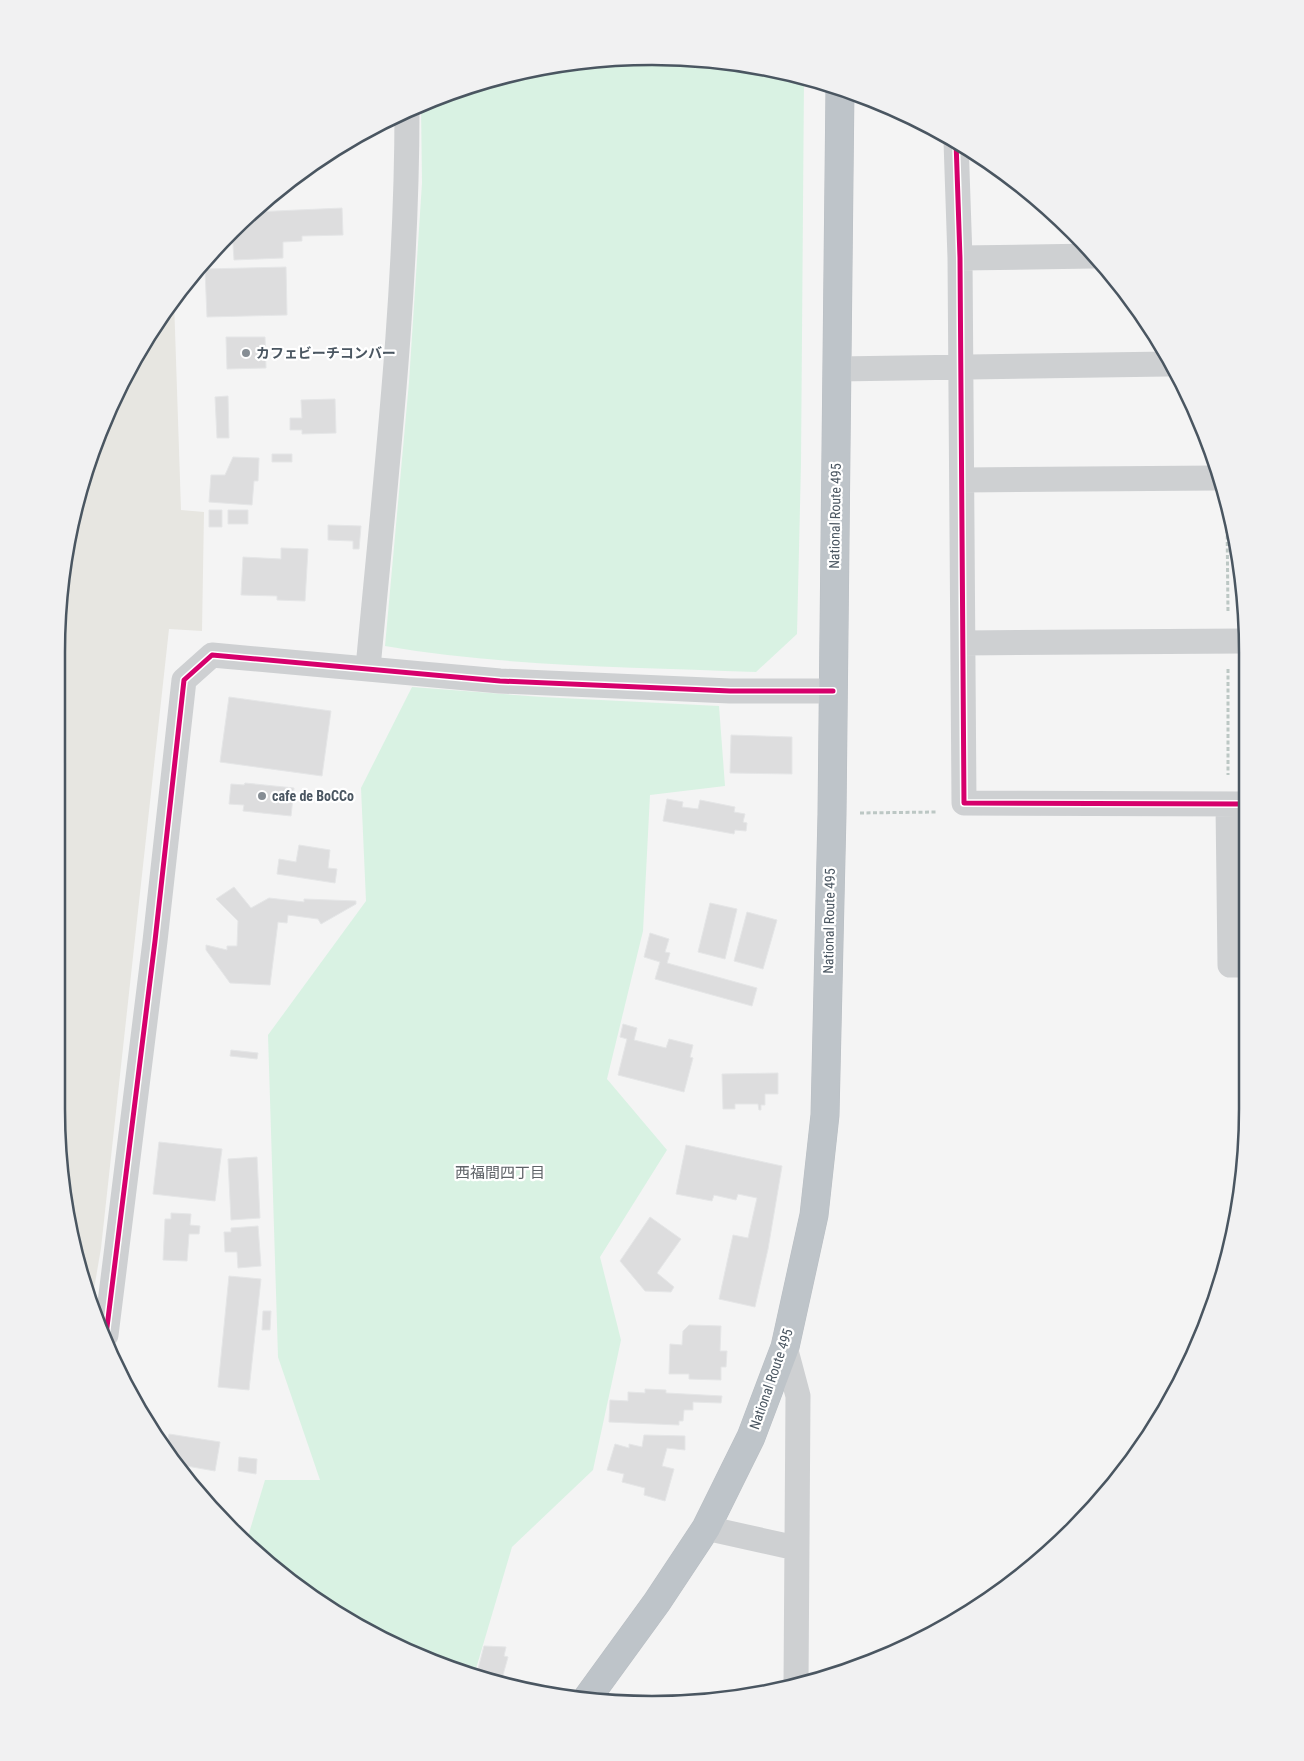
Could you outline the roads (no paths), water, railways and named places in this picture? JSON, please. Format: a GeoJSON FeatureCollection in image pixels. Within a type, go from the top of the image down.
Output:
{"type":"FeatureCollection","features":[{"type":"Feature","properties":{"kind":"highway","name":"National Route 495"},"geometry":{"type":"LineString","coordinates":[[591,1693],[657,1602],[706,1528],[751,1438],[785,1347],[814,1215],[825,1115],[832,814],[840,96]]}},
{"type":"Feature","properties":{"kind":"street"},"geometry":{"type":"LineString","coordinates":[[368,668],[399,323],[407,119]]}},
{"type":"Feature","properties":{"kind":"street"},"geometry":{"type":"LineString","coordinates":[[956,150],[960,258],[964,803],[1236,804],[1230,965],[1239,965]]}},
{"type":"Feature","properties":{"kind":"street"},"geometry":{"type":"LineString","coordinates":[[960,258],[1085,256]]}},
{"type":"Feature","properties":{"kind":"street"},"geometry":{"type":"LineString","coordinates":[[837,369],[1163,364]]}},
{"type":"Feature","properties":{"kind":"street"},"geometry":{"type":"LineString","coordinates":[[962,480],[1212,478]]}},
{"type":"Feature","properties":{"kind":"street"},"geometry":{"type":"LineString","coordinates":[[963,643],[1239,641]]}},
{"type":"Feature","properties":{"kind":"street"},"geometry":{"type":"LineString","coordinates":[[107,1326],[153,960],[184,680],[212,655],[500,681],[730,691],[833,691]]}},
{"type":"Feature","properties":{"kind":"street"},"geometry":{"type":"LineString","coordinates":[[785,1347],[798,1396],[796,1678]]}},
{"type":"Feature","properties":{"kind":"street"},"geometry":{"type":"LineString","coordinates":[[706,1528],[796,1548]]}},
{"type":"Feature","properties":{"kind":"place","name":"カフェビーチコンバー"},"geometry":{"type":"Point","coordinates":[246,353]}},
{"type":"Feature","properties":{"kind":"place","name":"cafe de BoCCo"},"geometry":{"type":"Point","coordinates":[262,796]}},
{"type":"Feature","properties":{"kind":"district","name":"西福間四丁目"},"geometry":{"type":"Point","coordinates":[500,1173]}}]}
